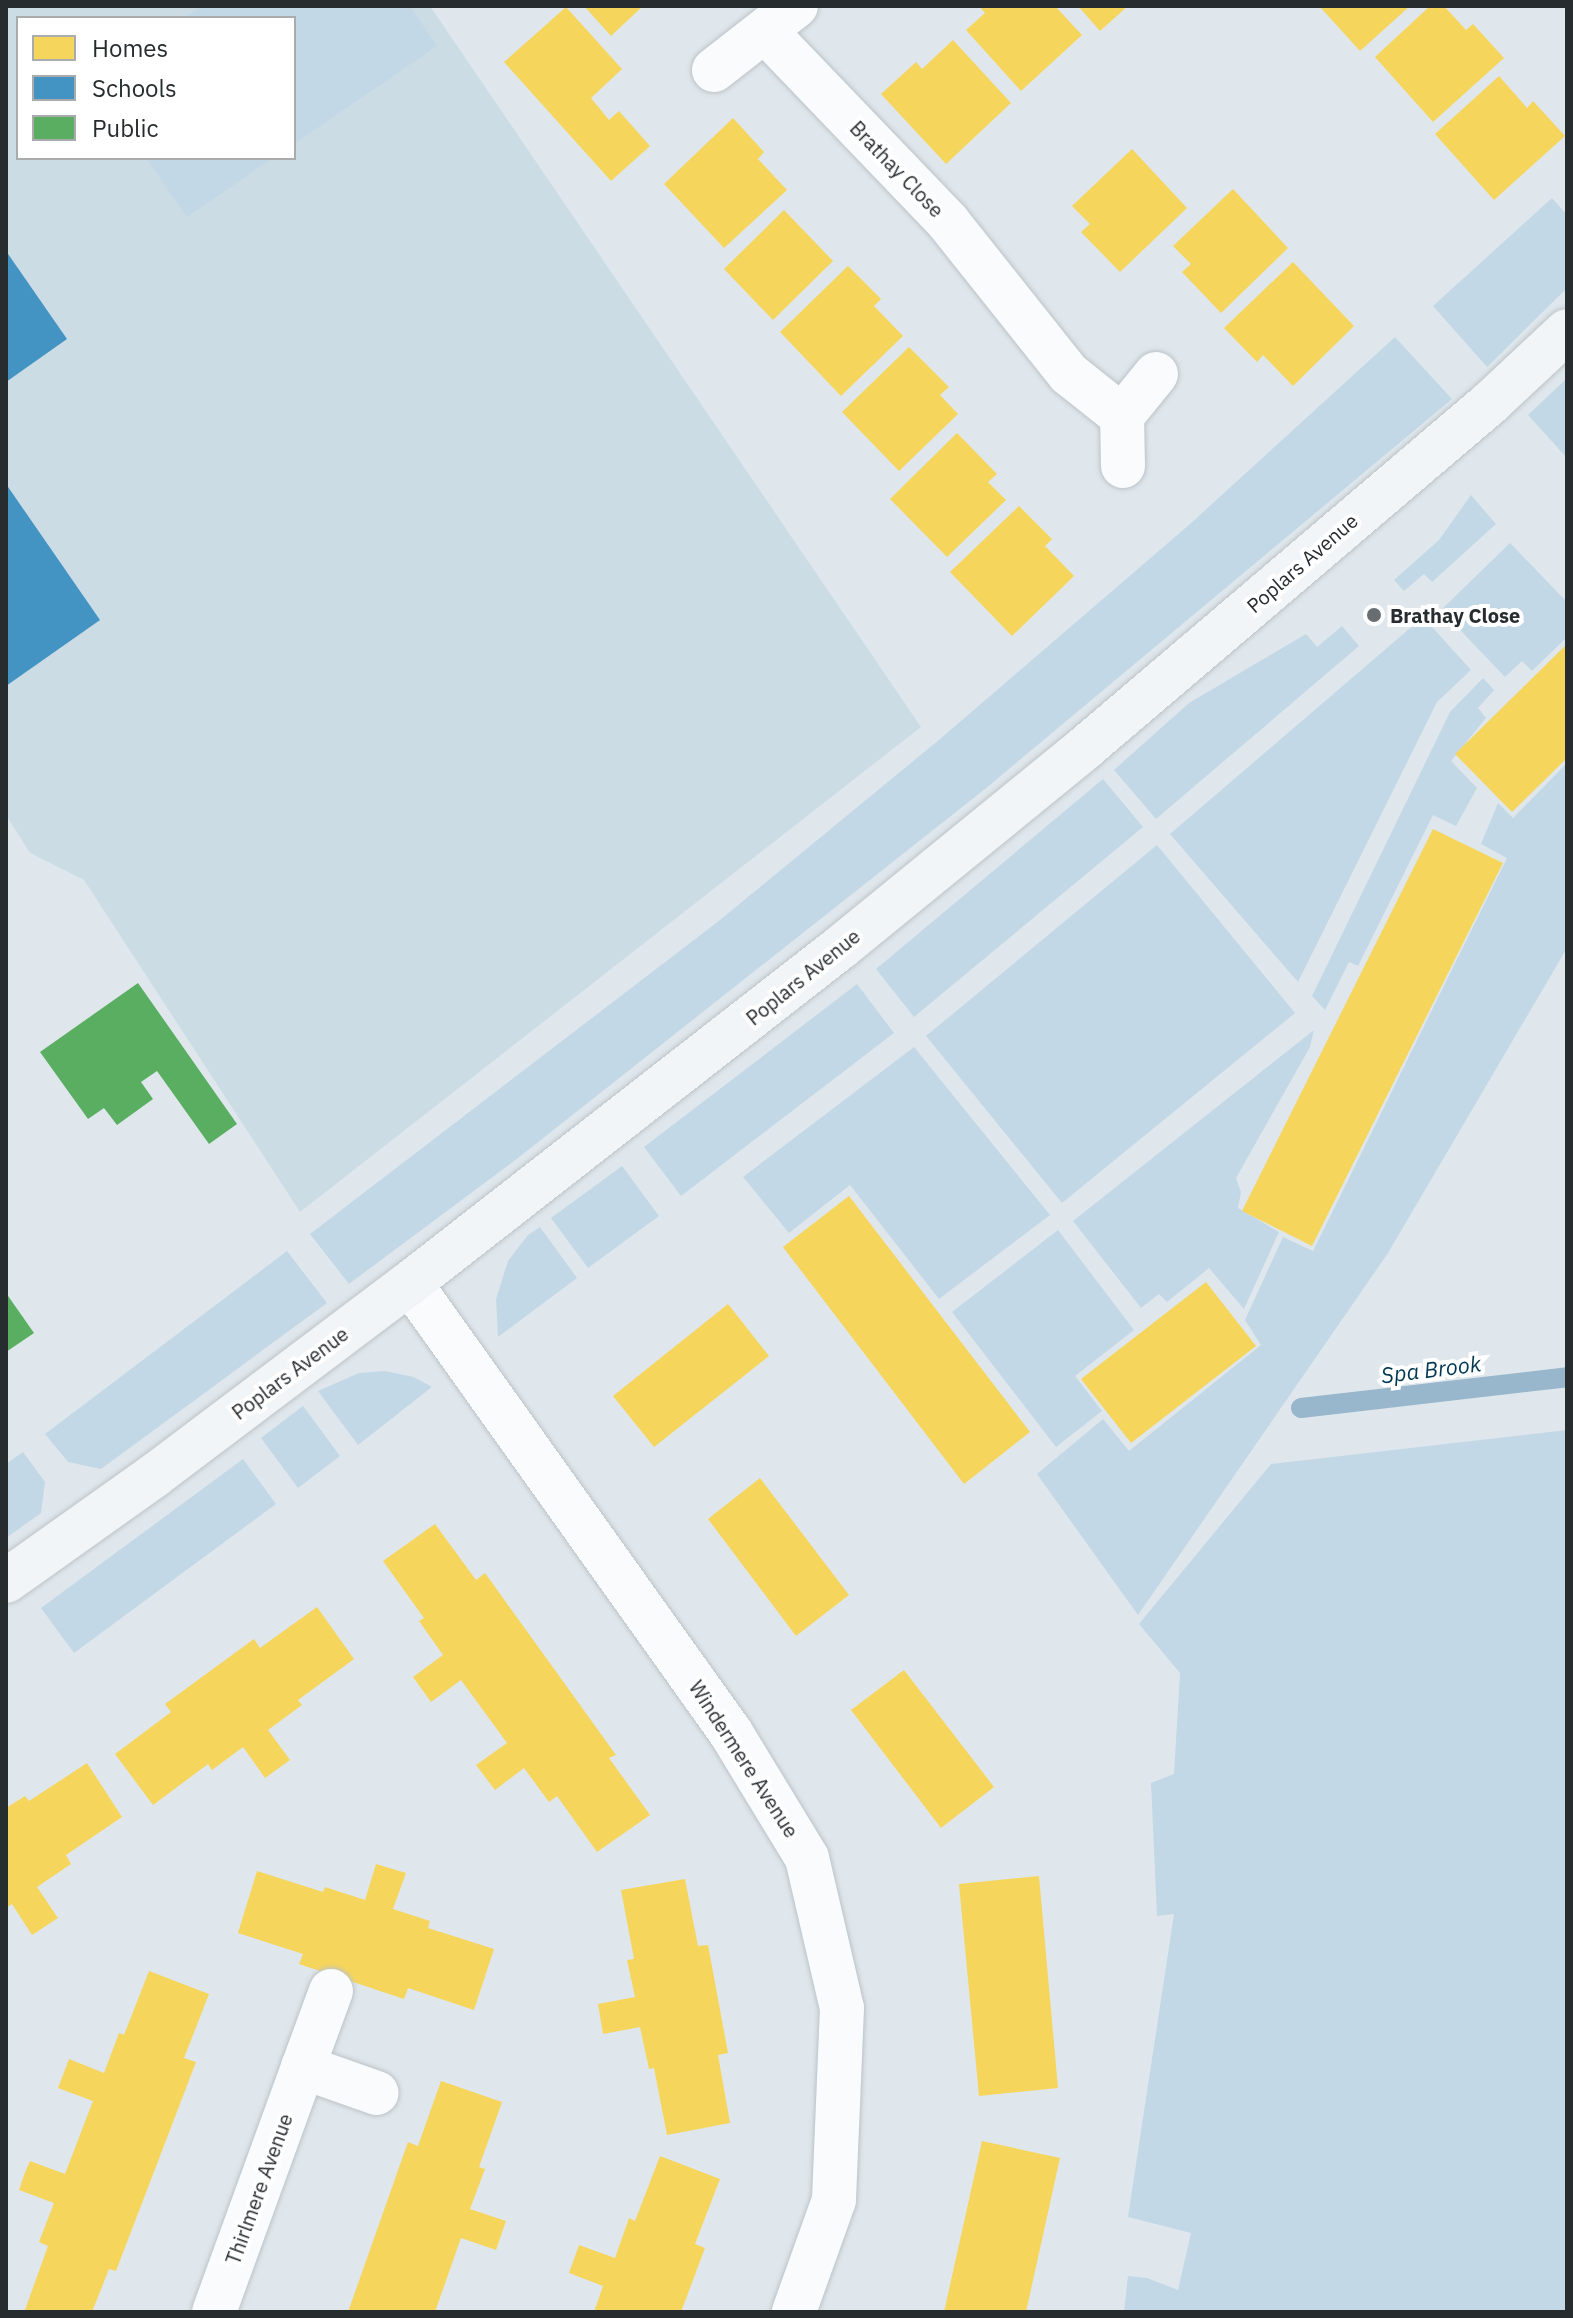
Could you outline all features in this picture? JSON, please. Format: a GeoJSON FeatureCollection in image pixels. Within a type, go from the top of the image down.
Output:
{"type":"FeatureCollection","features":[{"type":"Feature","properties":{"kind":"street","name":"Brathay Close"},"geometry":{"type":"LineString","coordinates":[[714,70],[780,18],[1069,374],[1122,416]]}},
{"type":"Feature","properties":{"kind":"street","name":"Poplars Avenue"},"geometry":{"type":"LineString","coordinates":[[6,1581],[155,1475],[625,1119],[985,831],[1490,403],[1567,331]]}},
{"type":"Feature","properties":{"kind":"street"},"geometry":{"type":"LineString","coordinates":[[1123,466],[1122,416],[1156,374]]}},
{"type":"Feature","properties":{"kind":"street","name":"Windermere Avenue"},"geometry":{"type":"LineString","coordinates":[[410,1283],[731,1733],[807,1858],[842,2008],[834,2200],[794,2312]]}},
{"type":"Feature","properties":{"kind":"street","name":"Thirlmere Avenue"},"geometry":{"type":"LineString","coordinates":[[214,2312],[331,1991]]}},
{"type":"Feature","properties":{"kind":"street"},"geometry":{"type":"LineString","coordinates":[[303,2067],[377,2093]]}},
{"type":"Feature","properties":{"kind":"shaded area"},"geometry":{"type":"Polygon","coordinates":[[[6,6],[430,6],[921,727],[300,1212],[84,880],[30,853],[6,815],[6,6]]]}},
{"type":"Feature","properties":{"kind":"shaded area"},"geometry":{"type":"Polygon","coordinates":[[[201,6],[410,6],[437,46],[296,143],[296,16],[187,16],[201,6]]]}},
{"type":"Feature","properties":{"kind":"shaded area"},"geometry":{"type":"Polygon","coordinates":[[[147,160],[270,160],[187,217],[147,160]]]}},
{"type":"Feature","properties":{"kind":"shaded area"},"geometry":{"type":"Polygon","coordinates":[[[1552,198],[1567,215],[1567,288],[1487,367],[1433,306],[1552,198]]]}},
{"type":"Feature","properties":{"kind":"shaded area"},"geometry":{"type":"Polygon","coordinates":[[[1395,337],[1452,399],[985,789],[518,1158],[349,1284],[310,1234],[720,920],[940,739],[1190,524],[1395,337]]]}},
{"type":"Feature","properties":{"kind":"shaded area"},"geometry":{"type":"Polygon","coordinates":[[[1567,378],[1567,458],[1528,415],[1567,378]]]}},
{"type":"Feature","properties":{"kind":"shaded area"},"geometry":{"type":"Polygon","coordinates":[[[1471,495],[1496,524],[1432,582],[1424,574],[1404,591],[1394,580],[1439,540],[1471,495]]]}},
{"type":"Feature","properties":{"kind":"shaded area"},"geometry":{"type":"Polygon","coordinates":[[[1510,543],[1567,602],[1567,637],[1532,671],[1522,661],[1505,677],[1441,610],[1510,543]]]}},
{"type":"Feature","properties":{"kind":"shaded area"},"geometry":{"type":"Polygon","coordinates":[[[1423,617],[1471,670],[1437,702],[1298,982],[1170,834],[1423,617]]]}},
{"type":"Feature","properties":{"kind":"shaded area"},"geometry":{"type":"Polygon","coordinates":[[[1342,626],[1359,646],[1156,819],[1114,770],[1189,703],[1306,634],[1317,647],[1342,626]]]}},
{"type":"Feature","properties":{"kind":"shaded area"},"geometry":{"type":"Polygon","coordinates":[[[1483,678],[1494,690],[1478,708],[1486,718],[1451,761],[1477,788],[1456,826],[1433,815],[1358,966],[1349,962],[1325,1010],[1312,996],[1450,712],[1483,678]]]}},
{"type":"Feature","properties":{"kind":"shaded area"},"geometry":{"type":"Polygon","coordinates":[[[1567,763],[1567,948],[1388,1253],[1138,1615],[1037,1474],[1103,1419],[1129,1451],[1261,1345],[1245,1320],[1283,1237],[1313,1251],[1507,858],[1481,844],[1498,803],[1513,818],[1567,763]]]}},
{"type":"Feature","properties":{"kind":"shaded area"},"geometry":{"type":"Polygon","coordinates":[[[1103,779],[1143,827],[914,1017],[876,969],[1103,779]]]}},
{"type":"Feature","properties":{"kind":"shaded area"},"geometry":{"type":"Polygon","coordinates":[[[1157,845],[1295,1013],[1062,1203],[926,1036],[1157,845]]]}},
{"type":"Feature","properties":{"kind":"shaded area"},"geometry":{"type":"Polygon","coordinates":[[[857,984],[894,1033],[681,1196],[644,1147],[857,984]]]}},
{"type":"Feature","properties":{"kind":"shaded area"},"geometry":{"type":"Polygon","coordinates":[[[1314,1030],[1310,1047],[1236,1178],[1241,1192],[1238,1208],[1279,1232],[1244,1309],[1209,1268],[1167,1302],[1159,1294],[1141,1308],[1073,1221],[1314,1030]]]}},
{"type":"Feature","properties":{"kind":"shaded area"},"geometry":{"type":"Polygon","coordinates":[[[914,1047],[1050,1215],[939,1299],[850,1185],[789,1233],[743,1177],[914,1047]]]}},
{"type":"Feature","properties":{"kind":"shaded area"},"geometry":{"type":"Polygon","coordinates":[[[622,1166],[659,1216],[588,1268],[551,1218],[622,1166]]]}},
{"type":"Feature","properties":{"kind":"shaded area"},"geometry":{"type":"Polygon","coordinates":[[[540,1227],[577,1278],[498,1337],[496,1299],[508,1261],[528,1235],[540,1227]]]}},
{"type":"Feature","properties":{"kind":"shaded area"},"geometry":{"type":"Polygon","coordinates":[[[1058,1230],[1134,1330],[1075,1376],[1102,1411],[1056,1447],[952,1312],[1058,1230]]]}},
{"type":"Feature","properties":{"kind":"shaded area"},"geometry":{"type":"Polygon","coordinates":[[[287,1251],[327,1303],[101,1469],[68,1462],[45,1434],[287,1251]]]}},
{"type":"Feature","properties":{"kind":"shaded area"},"geometry":{"type":"Polygon","coordinates":[[[385,1371],[414,1377],[432,1387],[358,1445],[318,1391],[359,1373],[385,1371]]]}},
{"type":"Feature","properties":{"kind":"shaded area"},"geometry":{"type":"Polygon","coordinates":[[[303,1406],[340,1456],[298,1488],[261,1438],[303,1406]]]}},
{"type":"Feature","properties":{"kind":"shaded area"},"geometry":{"type":"Polygon","coordinates":[[[1567,1430],[1567,2312],[1124,2312],[1128,2276],[1147,2278],[1178,2290],[1191,2233],[1128,2217],[1174,1914],[1157,1916],[1151,1783],[1174,1774],[1180,1673],[1139,1624],[1271,1464],[1567,1430]]]}},
{"type":"Feature","properties":{"kind":"shaded area"},"geometry":{"type":"Polygon","coordinates":[[[23,1452],[45,1482],[41,1513],[6,1538],[6,1464],[23,1452]]]}},
{"type":"Feature","properties":{"kind":"shaded area"},"geometry":{"type":"Polygon","coordinates":[[[243,1459],[276,1504],[74,1653],[41,1608],[243,1459]]]}},
{"type":"Feature","properties":{"kind":"building: Homes"},"geometry":{"type":"Polygon","coordinates":[[[584,6],[643,6],[611,36],[584,6]]]}},
{"type":"Feature","properties":{"kind":"building: Homes"},"geometry":{"type":"Polygon","coordinates":[[[979,6],[1055,6],[1082,35],[1021,91],[966,30],[985,13],[979,6]]]}},
{"type":"Feature","properties":{"kind":"building: Homes"},"geometry":{"type":"Polygon","coordinates":[[[1078,6],[1128,6],[1100,31],[1078,6]]]}},
{"type":"Feature","properties":{"kind":"building: Homes"},"geometry":{"type":"Polygon","coordinates":[[[1319,6],[1410,6],[1360,51],[1319,6]]]}},
{"type":"Feature","properties":{"kind":"building: Homes"},"geometry":{"type":"Polygon","coordinates":[[[1430,6],[1444,6],[1466,30],[1473,24],[1504,58],[1433,122],[1375,57],[1430,6]]]}},
{"type":"Feature","properties":{"kind":"building: Homes"},"geometry":{"type":"Polygon","coordinates":[[[566,7],[622,69],[591,98],[609,120],[619,111],[650,146],[611,181],[504,62],[566,7]]]}},
{"type":"Feature","properties":{"kind":"building: Homes"},"geometry":{"type":"Polygon","coordinates":[[[953,40],[1011,103],[946,164],[881,94],[916,62],[922,69],[953,40]]]}},
{"type":"Feature","properties":{"kind":"building: Homes"},"geometry":{"type":"Polygon","coordinates":[[[1499,76],[1527,108],[1533,101],[1565,136],[1494,200],[1435,134],[1499,76]]]}},
{"type":"Feature","properties":{"kind":"building: Homes"},"geometry":{"type":"Polygon","coordinates":[[[733,118],[764,152],[758,159],[787,190],[724,248],[664,184],[733,118]]]}},
{"type":"Feature","properties":{"kind":"building: Homes"},"geometry":{"type":"Polygon","coordinates":[[[1132,149],[1187,208],[1120,272],[1081,232],[1090,224],[1072,206],[1132,149]]]}},
{"type":"Feature","properties":{"kind":"building: Homes"},"geometry":{"type":"Polygon","coordinates":[[[1233,189],[1288,248],[1221,313],[1182,272],[1191,264],[1173,246],[1233,189]]]}},
{"type":"Feature","properties":{"kind":"building: Homes"},"geometry":{"type":"Polygon","coordinates":[[[784,210],[833,261],[773,320],[724,269],[784,210]]]}},
{"type":"Feature","properties":{"kind":"building: Homes"},"geometry":{"type":"Polygon","coordinates":[[[1293,262],[1354,326],[1293,386],[1263,355],[1257,362],[1224,328],[1293,262]]]}},
{"type":"Feature","properties":{"kind":"building: Homes"},"geometry":{"type":"Polygon","coordinates":[[[848,266],[881,299],[874,306],[903,336],[841,396],[780,332],[848,266]]]}},
{"type":"Feature","properties":{"kind":"building: Homes"},"geometry":{"type":"Polygon","coordinates":[[[909,347],[949,387],[940,395],[958,414],[899,471],[842,412],[909,347]]]}},
{"type":"Feature","properties":{"kind":"building: Homes"},"geometry":{"type":"Polygon","coordinates":[[[957,433],[997,474],[988,482],[1006,500],[947,557],[890,499],[957,433]]]}},
{"type":"Feature","properties":{"kind":"building: Homes"},"geometry":{"type":"Polygon","coordinates":[[[1019,506],[1052,539],[1045,546],[1074,576],[1012,636],[950,572],[1019,506]]]}},
{"type":"Feature","properties":{"kind":"building: Homes"},"geometry":{"type":"Polygon","coordinates":[[[1567,644],[1567,758],[1512,812],[1455,754],[1567,644]]]}},
{"type":"Feature","properties":{"kind":"building: Homes"},"geometry":{"type":"Polygon","coordinates":[[[1433,829],[1503,863],[1312,1246],[1242,1211],[1433,829]]]}},
{"type":"Feature","properties":{"kind":"building: Homes"},"geometry":{"type":"Polygon","coordinates":[[[849,1196],[1030,1432],[964,1484],[783,1247],[849,1196]]]}},
{"type":"Feature","properties":{"kind":"building: Homes"},"geometry":{"type":"Polygon","coordinates":[[[1206,1282],[1256,1346],[1131,1443],[1081,1379],[1206,1282]]]}},
{"type":"Feature","properties":{"kind":"building: Homes"},"geometry":{"type":"Polygon","coordinates":[[[728,1304],[769,1356],[654,1447],[613,1396],[728,1304]]]}},
{"type":"Feature","properties":{"kind":"building: Homes"},"geometry":{"type":"Polygon","coordinates":[[[760,1478],[849,1595],[796,1636],[708,1519],[760,1478]]]}},
{"type":"Feature","properties":{"kind":"building: Homes"},"geometry":{"type":"Polygon","coordinates":[[[435,1524],[476,1580],[485,1573],[616,1755],[609,1758],[650,1815],[597,1852],[557,1796],[549,1802],[524,1768],[495,1790],[476,1765],[507,1743],[461,1680],[431,1702],[413,1677],[443,1655],[419,1621],[424,1618],[383,1561],[435,1524]]]}},
{"type":"Feature","properties":{"kind":"building: Homes"},"geometry":{"type":"Polygon","coordinates":[[[317,1607],[354,1659],[298,1700],[302,1705],[268,1730],[290,1760],[265,1778],[243,1747],[212,1770],[208,1764],[153,1805],[115,1754],[171,1712],[165,1704],[254,1639],[260,1648],[317,1607]]]}},
{"type":"Feature","properties":{"kind":"building: Homes"},"geometry":{"type":"Polygon","coordinates":[[[904,1670],[994,1787],[941,1828],[851,1710],[904,1670]]]}},
{"type":"Feature","properties":{"kind":"building: Homes"},"geometry":{"type":"Polygon","coordinates":[[[87,1763],[122,1817],[66,1855],[71,1864],[37,1887],[58,1918],[32,1935],[12,1904],[6,1908],[6,1808],[25,1796],[29,1801],[87,1763]]]}},
{"type":"Feature","properties":{"kind":"building: Homes"},"geometry":{"type":"Polygon","coordinates":[[[376,1864],[406,1873],[393,1909],[430,1921],[428,1928],[494,1949],[474,2010],[408,1988],[404,1999],[299,1964],[303,1954],[238,1933],[257,1871],[323,1892],[325,1887],[365,1900],[376,1864]]]}},
{"type":"Feature","properties":{"kind":"building: Homes"},"geometry":{"type":"Polygon","coordinates":[[[1039,1876],[1058,2088],[979,2096],[959,1884],[1039,1876]]]}},
{"type":"Feature","properties":{"kind":"building: Homes"},"geometry":{"type":"Polygon","coordinates":[[[685,1879],[698,1946],[708,1945],[728,2053],[718,2055],[730,2123],[667,2135],[654,2068],[649,2069],[640,2027],[603,2034],[598,2004],[635,1997],[627,1960],[634,1959],[621,1890],[685,1879]]]}},
{"type":"Feature","properties":{"kind":"building: Homes"},"geometry":{"type":"Polygon","coordinates":[[[149,1971],[209,1994],[184,2058],[196,2062],[116,2271],[109,2269],[92,2312],[29,2312],[25,2310],[48,2246],[39,2242],[54,2203],[19,2190],[24,2175],[30,2161],[65,2174],[93,2101],[58,2088],[69,2059],[104,2073],[119,2033],[124,2035],[149,1971]]]}},
{"type":"Feature","properties":{"kind":"building: Homes"},"geometry":{"type":"Polygon","coordinates":[[[441,2081],[502,2102],[479,2167],[485,2169],[470,2209],[506,2221],[496,2250],[461,2238],[435,2312],[348,2312],[408,2142],[418,2146],[441,2081]]]}},
{"type":"Feature","properties":{"kind":"building: Homes"},"geometry":{"type":"Polygon","coordinates":[[[982,2141],[1060,2158],[1026,2312],[944,2312],[982,2141]]]}},
{"type":"Feature","properties":{"kind":"building: Homes"},"geometry":{"type":"Polygon","coordinates":[[[660,2156],[720,2179],[695,2244],[705,2248],[681,2312],[594,2312],[603,2286],[569,2273],[579,2245],[615,2258],[629,2218],[635,2221],[660,2156]]]}},
{"type":"Feature","properties":{"kind":"building: Schools"},"geometry":{"type":"Polygon","coordinates":[[[6,251],[67,339],[6,382],[6,251]]]}},
{"type":"Feature","properties":{"kind":"building: Schools"},"geometry":{"type":"Polygon","coordinates":[[[6,484],[100,620],[6,686],[6,484]]]}},
{"type":"Feature","properties":{"kind":"building: Public"},"geometry":{"type":"Polygon","coordinates":[[[138,983],[237,1124],[209,1144],[157,1071],[141,1082],[153,1099],[117,1125],[104,1108],[88,1119],[40,1052],[138,983]]]}},
{"type":"Feature","properties":{"kind":"building: Public"},"geometry":{"type":"Polygon","coordinates":[[[6,1293],[34,1333],[6,1352],[6,1293]]]}},
{"type":"Feature","properties":{"kind":"waterway","name":"Spa Brook"},"geometry":{"type":"LineString","coordinates":[[1301,1408],[1567,1377]]}},
{"type":"Feature","properties":{"kind":"place","name":"Brathay Close"},"geometry":{"type":"Point","coordinates":[1374,615]}}]}
